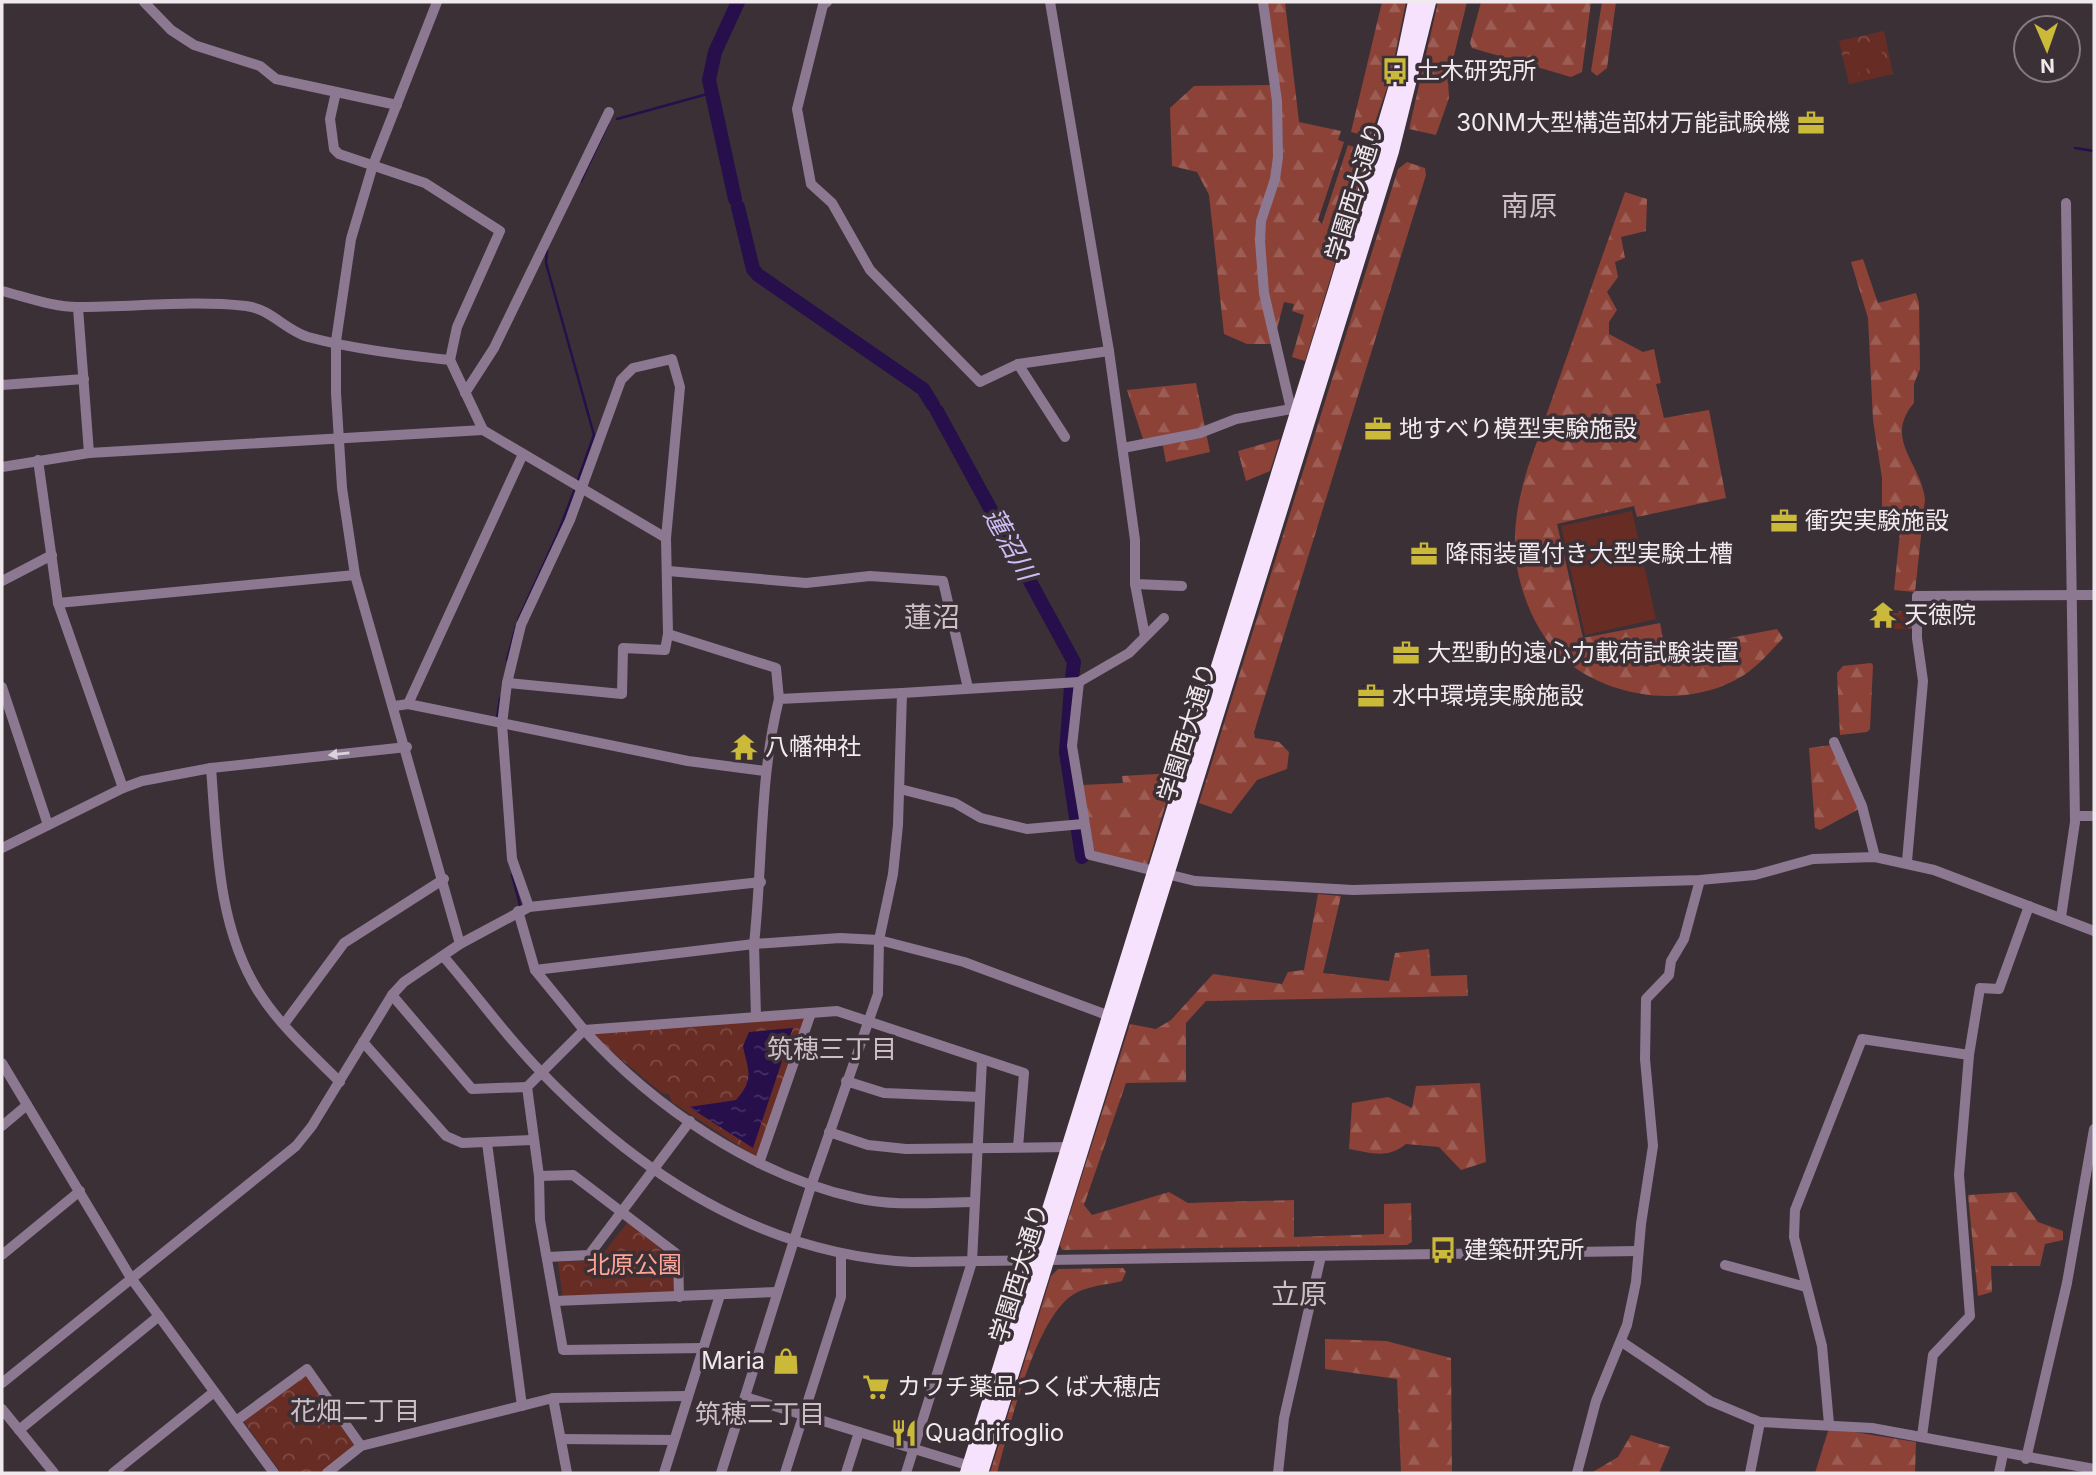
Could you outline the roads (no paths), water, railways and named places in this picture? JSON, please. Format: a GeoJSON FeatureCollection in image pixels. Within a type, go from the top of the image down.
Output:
{"type":"FeatureCollection","features":[{"type":"Feature","properties":{"kind":"highway","name":"学園西大通り"},"geometry":{"type":"LineString","coordinates":[[1161,874],[1295,410],[1402,69],[1416,2]]}},
{"type":"Feature","properties":{"kind":"highway","name":"学園西大通り"},"geometry":{"type":"LineString","coordinates":[[972,1471],[1391,150],[1428,2]]}},
{"type":"Feature","properties":{"kind":"highway","name":"学園西大通り"},"geometry":{"type":"LineString","coordinates":[[1040,1261],[1069,1147],[1116,1018]]}},
{"type":"Feature","properties":{"kind":"street"},"geometry":{"type":"LineString","coordinates":[[144,2],[171,30],[194,45],[260,66],[276,79],[397,105]]}},
{"type":"Feature","properties":{"kind":"street"},"geometry":{"type":"LineString","coordinates":[[437,2],[373,165],[351,239],[336,341],[338,438],[347,529],[355,575],[407,747],[460,944]]}},
{"type":"Feature","properties":{"kind":"street"},"geometry":{"type":"LineString","coordinates":[[827,2],[823,5],[797,109],[811,184],[832,203],[870,270],[980,382],[1018,363],[1109,351]]}},
{"type":"Feature","properties":{"kind":"street"},"geometry":{"type":"LineString","coordinates":[[1050,2],[1109,351],[1135,540],[1135,584],[1145,636]]}},
{"type":"Feature","properties":{"kind":"street"},"geometry":{"type":"LineString","coordinates":[[1123,447],[1200,433],[1236,419],[1295,410],[1264,293],[1261,221],[1275,178],[1278,157],[1277,101],[1263,2]]}},
{"type":"Feature","properties":{"kind":"street"},"geometry":{"type":"LineString","coordinates":[[336,92],[330,119],[334,149],[444,192],[500,231],[457,327],[450,360],[483,430],[666,538]]}},
{"type":"Feature","properties":{"kind":"street"},"geometry":{"type":"LineString","coordinates":[[465,393],[494,348],[609,112]]}},
{"type":"Feature","properties":{"kind":"street"},"geometry":{"type":"LineString","coordinates":[[2061,917],[2075,816],[2066,203]]}},
{"type":"Feature","properties":{"kind":"street"},"geometry":{"type":"LineString","coordinates":[[2,291],[78,308],[183,303],[250,306],[271,314],[293,331],[404,355],[450,360]]}},
{"type":"Feature","properties":{"kind":"street"},"geometry":{"type":"LineString","coordinates":[[78,308],[89,453]]}},
{"type":"Feature","properties":{"kind":"street"},"geometry":{"type":"LineString","coordinates":[[508,683],[622,694],[623,648],[665,650],[668,634],[666,538],[680,387],[672,359],[633,368],[621,380],[570,520],[521,625],[508,683],[502,724],[512,859],[535,970],[611,1061],[690,1121],[759,1163],[857,1198],[881,1202],[975,1202]]}},
{"type":"Feature","properties":{"kind":"street"},"geometry":{"type":"LineString","coordinates":[[1018,363],[1065,437]]}},
{"type":"Feature","properties":{"kind":"street"},"geometry":{"type":"LineString","coordinates":[[2,385],[84,379]]}},
{"type":"Feature","properties":{"kind":"street"},"geometry":{"type":"LineString","coordinates":[[2,467],[89,453],[483,430]]}},
{"type":"Feature","properties":{"kind":"street"},"geometry":{"type":"LineString","coordinates":[[408,704],[523,454]]}},
{"type":"Feature","properties":{"kind":"street"},"geometry":{"type":"LineString","coordinates":[[38,460],[58,603],[123,788]]}},
{"type":"Feature","properties":{"kind":"street"},"geometry":{"type":"LineString","coordinates":[[2,581],[52,555]]}},
{"type":"Feature","properties":{"kind":"street"},"geometry":{"type":"LineString","coordinates":[[668,571],[806,583],[870,576],[943,581],[968,688]]}},
{"type":"Feature","properties":{"kind":"street"},"geometry":{"type":"LineString","coordinates":[[58,603],[355,575]]}},
{"type":"Feature","properties":{"kind":"street"},"geometry":{"type":"LineString","coordinates":[[1135,584],[1182,586]]}},
{"type":"Feature","properties":{"kind":"street"},"geometry":{"type":"LineString","coordinates":[[1907,861],[1923,681],[1917,638],[1917,596],[2094,595]]}},
{"type":"Feature","properties":{"kind":"street"},"geometry":{"type":"LineString","coordinates":[[779,699],[1079,682],[1129,653],[1164,618]]}},
{"type":"Feature","properties":{"kind":"street"},"geometry":{"type":"LineString","coordinates":[[668,634],[776,668],[779,699],[765,771],[761,882],[754,944],[757,1017]]}},
{"type":"Feature","properties":{"kind":"street"},"geometry":{"type":"LineString","coordinates":[[1079,682],[1072,746],[1078,824],[1090,855],[1161,874],[1195,881],[1353,890],[1700,880],[1755,875],[1813,859],[1875,856],[1907,861],[2094,931]]}},
{"type":"Feature","properties":{"kind":"street"},"geometry":{"type":"LineString","coordinates":[[2,687],[48,825]]}},
{"type":"Feature","properties":{"kind":"street"},"geometry":{"type":"LineString","coordinates":[[721,1473],[793,1241],[869,1020],[880,980],[878,940],[893,874],[900,789],[902,693]]}},
{"type":"Feature","properties":{"kind":"street"},"geometry":{"type":"LineString","coordinates":[[395,706],[408,704],[688,761],[765,771]]}},
{"type":"Feature","properties":{"kind":"street"},"geometry":{"type":"LineString","coordinates":[[1834,742],[1862,806],[1875,856]]}},
{"type":"Feature","properties":{"kind":"street"},"geometry":{"type":"LineString","coordinates":[[2,848],[123,788],[211,768],[407,747]]}},
{"type":"Feature","properties":{"kind":"street"},"geometry":{"type":"LineString","coordinates":[[211,768],[222,892],[244,959],[258,991],[284,1024],[340,1083]]}},
{"type":"Feature","properties":{"kind":"street"},"geometry":{"type":"LineString","coordinates":[[900,789],[955,803],[981,818],[1027,829],[1078,824]]}},
{"type":"Feature","properties":{"kind":"street"},"geometry":{"type":"LineString","coordinates":[[2075,816],[2094,816]]}},
{"type":"Feature","properties":{"kind":"street"},"geometry":{"type":"LineString","coordinates":[[284,1024],[344,943],[444,879]]}},
{"type":"Feature","properties":{"kind":"street"},"geometry":{"type":"LineString","coordinates":[[1577,1473],[1596,1401],[1622,1342],[1634,1295],[1653,1146],[1645,1059],[1646,999],[1669,975],[1671,961],[1684,939],[1700,880]]}},
{"type":"Feature","properties":{"kind":"street"},"geometry":{"type":"LineString","coordinates":[[2,1383],[296,1146],[340,1083],[392,995],[404,982],[460,944],[523,909],[761,882]]}},
{"type":"Feature","properties":{"kind":"street"},"geometry":{"type":"LineString","coordinates":[[1922,1436],[1933,1355],[1970,1316],[1959,1175],[1969,1055],[1980,988],[1999,989],[2029,905]]}},
{"type":"Feature","properties":{"kind":"street"},"geometry":{"type":"LineString","coordinates":[[535,970],[754,944],[840,938],[878,940],[964,962],[1116,1018]]}},
{"type":"Feature","properties":{"kind":"street"},"geometry":{"type":"LineString","coordinates":[[443,956],[542,1073],[578,1108],[654,1169],[719,1211],[793,1241],[841,1254],[912,1262],[972,1262],[1638,1251]]}},
{"type":"Feature","properties":{"kind":"street"},"geometry":{"type":"LineString","coordinates":[[392,995],[472,1089],[527,1087],[584,1030],[837,1011],[1024,1073],[1018,1147]]}},
{"type":"Feature","properties":{"kind":"street"},"geometry":{"type":"LineString","coordinates":[[759,1163],[811,1013]]}},
{"type":"Feature","properties":{"kind":"street"},"geometry":{"type":"LineString","coordinates":[[1829,1424],[1822,1346],[1794,1237],[1796,1210],[1861,1039],[1969,1055]]}},
{"type":"Feature","properties":{"kind":"street"},"geometry":{"type":"LineString","coordinates":[[363,1042],[436,1128],[462,1143],[532,1140]]}},
{"type":"Feature","properties":{"kind":"street"},"geometry":{"type":"LineString","coordinates":[[906,1473],[972,1262],[982,1060]]}},
{"type":"Feature","properties":{"kind":"street"},"geometry":{"type":"LineString","coordinates":[[2,1063],[131,1278],[236,1422],[268,1471]]}},
{"type":"Feature","properties":{"kind":"street"},"geometry":{"type":"LineString","coordinates":[[846,1081],[884,1093],[980,1097]]}},
{"type":"Feature","properties":{"kind":"street"},"geometry":{"type":"LineString","coordinates":[[527,1087],[532,1140],[539,1176],[540,1220],[563,1350],[703,1348]]}},
{"type":"Feature","properties":{"kind":"street"},"geometry":{"type":"LineString","coordinates":[[2,1126],[27,1105]]}},
{"type":"Feature","properties":{"kind":"street"},"geometry":{"type":"LineString","coordinates":[[547,1257],[589,1255],[690,1121]]}},
{"type":"Feature","properties":{"kind":"street"},"geometry":{"type":"LineString","coordinates":[[2026,1459],[2067,1283],[2094,1129]]}},
{"type":"Feature","properties":{"kind":"street"},"geometry":{"type":"LineString","coordinates":[[829,1132],[869,1145],[906,1149],[1069,1147]]}},
{"type":"Feature","properties":{"kind":"street"},"geometry":{"type":"LineString","coordinates":[[487,1143],[522,1406]]}},
{"type":"Feature","properties":{"kind":"street"},"geometry":{"type":"LineString","coordinates":[[539,1176],[573,1175],[678,1255],[679,1297]]}},
{"type":"Feature","properties":{"kind":"street"},"geometry":{"type":"LineString","coordinates":[[2,1255],[80,1191]]}},
{"type":"Feature","properties":{"kind":"street"},"geometry":{"type":"LineString","coordinates":[[786,1473],[841,1297],[841,1254]]}},
{"type":"Feature","properties":{"kind":"street"},"geometry":{"type":"LineString","coordinates":[[1278,1473],[1284,1418],[1321,1256]]}},
{"type":"Feature","properties":{"kind":"street"},"geometry":{"type":"LineString","coordinates":[[1725,1265],[1805,1287]]}},
{"type":"Feature","properties":{"kind":"street"},"geometry":{"type":"LineString","coordinates":[[555,1301],[777,1292]]}},
{"type":"Feature","properties":{"kind":"street"},"geometry":{"type":"LineString","coordinates":[[664,1473],[720,1295]]}},
{"type":"Feature","properties":{"kind":"street"},"geometry":{"type":"LineString","coordinates":[[19,1430],[159,1317]]}},
{"type":"Feature","properties":{"kind":"street"},"geometry":{"type":"LineString","coordinates":[[1622,1342],[1710,1401],[1760,1422],[1829,1424],[1922,1436],[2066,1469],[2094,1469]]}},
{"type":"Feature","properties":{"kind":"street"},"geometry":{"type":"LineString","coordinates":[[236,1422],[307,1369],[362,1446]]}},
{"type":"Feature","properties":{"kind":"street"},"geometry":{"type":"LineString","coordinates":[[113,1473],[214,1392]]}},
{"type":"Feature","properties":{"kind":"street"},"geometry":{"type":"LineString","coordinates":[[327,1473],[362,1446],[553,1398],[688,1396]]}},
{"type":"Feature","properties":{"kind":"street"},"geometry":{"type":"LineString","coordinates":[[744,1397],[914,1449],[972,1471]]}},
{"type":"Feature","properties":{"kind":"street"},"geometry":{"type":"LineString","coordinates":[[553,1398],[567,1473]]}},
{"type":"Feature","properties":{"kind":"street"},"geometry":{"type":"LineString","coordinates":[[2,1409],[54,1473]]}},
{"type":"Feature","properties":{"kind":"street"},"geometry":{"type":"LineString","coordinates":[[1751,1473],[1760,1422]]}},
{"type":"Feature","properties":{"kind":"street"},"geometry":{"type":"LineString","coordinates":[[846,1473],[859,1432]]}},
{"type":"Feature","properties":{"kind":"street"},"geometry":{"type":"LineString","coordinates":[[561,1439],[674,1440]]}},
{"type":"Feature","properties":{"kind":"street"},"geometry":{"type":"LineString","coordinates":[[1999,1473],[2003,1454]]}},
{"type":"Feature","properties":{"kind":"street"},"geometry":{"type":"LineString","coordinates":[[125,1463],[133,1473]]}},
{"type":"Feature","properties":{"kind":"water"},"geometry":{"type":"Polygon","coordinates":[[[1371,683],[1382,690],[1383,695],[1376,706],[1371,707],[1360,700],[1359,695],[1366,684],[1371,683]]]}},
{"type":"Feature","properties":{"kind":"water"},"geometry":{"type":"Polygon","coordinates":[[[793,1028],[753,1148],[689,1107],[736,1100],[748,1079],[743,1046],[749,1032],[793,1028]]]}},
{"type":"Feature","properties":{"kind":"waterway","name":"蓮沼川"},"geometry":{"type":"LineString","coordinates":[[735,199],[709,80],[715,52],[738,2]]}},
{"type":"Feature","properties":{"kind":"waterway"},"geometry":{"type":"LineString","coordinates":[[617,119],[711,93]]}},
{"type":"Feature","properties":{"kind":"waterway"},"geometry":{"type":"LineString","coordinates":[[581,181],[608,124]]}},
{"type":"Feature","properties":{"kind":"waterway"},"geometry":{"type":"LineString","coordinates":[[2075,148],[2094,151]]}},
{"type":"Feature","properties":{"kind":"waterway","name":"蓮沼川"},"geometry":{"type":"LineString","coordinates":[[738,207],[753,269],[758,275],[923,389],[933,405]]}},
{"type":"Feature","properties":{"kind":"waterway"},"geometry":{"type":"LineString","coordinates":[[547,251],[546,263],[594,435],[578,480]]}},
{"type":"Feature","properties":{"kind":"waterway","name":"蓮沼川"},"geometry":{"type":"LineString","coordinates":[[937,411],[1074,662],[1072,678]]}},
{"type":"Feature","properties":{"kind":"waterway"},"geometry":{"type":"LineString","coordinates":[[518,620],[575,489]]}},
{"type":"Feature","properties":{"kind":"waterway"},"geometry":{"type":"LineString","coordinates":[[507,660],[516,626]]}},
{"type":"Feature","properties":{"kind":"waterway","name":"蓮沼川"},"geometry":{"type":"LineString","coordinates":[[1071,687],[1066,752],[1082,857]]}},
{"type":"Feature","properties":{"kind":"waterway"},"geometry":{"type":"LineString","coordinates":[[497,719],[500,698]]}},
{"type":"Feature","properties":{"kind":"waterway"},"geometry":{"type":"LineString","coordinates":[[512,875],[520,905]]}},
{"type":"Feature","properties":{"kind":"place","name":"土木研究所"},"geometry":{"type":"Point","coordinates":[1395,71]}},
{"type":"Feature","properties":{"kind":"place","name":"30NM大型構造部材万能試験機"},"geometry":{"type":"Point","coordinates":[1811,123]}},
{"type":"Feature","properties":{"kind":"place","name":"地すべり模型実験施設"},"geometry":{"type":"Point","coordinates":[1378,429]}},
{"type":"Feature","properties":{"kind":"place","name":"衝突実験施設"},"geometry":{"type":"Point","coordinates":[1784,521]}},
{"type":"Feature","properties":{"kind":"place","name":"降雨装置付き大型実験土槽"},"geometry":{"type":"Point","coordinates":[1424,554]}},
{"type":"Feature","properties":{"kind":"place","name":"天徳院"},"geometry":{"type":"Point","coordinates":[1883,615]}},
{"type":"Feature","properties":{"kind":"place","name":"大型動的遠心力載荷試験装置"},"geometry":{"type":"Point","coordinates":[1406,653]}},
{"type":"Feature","properties":{"kind":"place","name":"水中環境実験施設"},"geometry":{"type":"Point","coordinates":[1371,696]}},
{"type":"Feature","properties":{"kind":"place","name":"八幡神社"},"geometry":{"type":"Point","coordinates":[744,747]}},
{"type":"Feature","properties":{"kind":"place","name":"建築研究所"},"geometry":{"type":"Point","coordinates":[1443,1250]}},
{"type":"Feature","properties":{"kind":"place","name":"Maria"},"geometry":{"type":"Point","coordinates":[786,1361]}},
{"type":"Feature","properties":{"kind":"place","name":"カワチ薬品つくば大穂店"},"geometry":{"type":"Point","coordinates":[876,1387]}},
{"type":"Feature","properties":{"kind":"place","name":"Quadrifoglio"},"geometry":{"type":"Point","coordinates":[904,1433]}},
{"type":"Feature","properties":{"kind":"district","name":"南原"},"geometry":{"type":"Point","coordinates":[1529,206]}},
{"type":"Feature","properties":{"kind":"district","name":"蓮沼"},"geometry":{"type":"Point","coordinates":[932,617]}},
{"type":"Feature","properties":{"kind":"district","name":"筑穂三丁目"},"geometry":{"type":"Point","coordinates":[832,1049]}},
{"type":"Feature","properties":{"kind":"district","name":"立原"},"geometry":{"type":"Point","coordinates":[1299,1294]}},
{"type":"Feature","properties":{"kind":"district","name":"花畑二丁目"},"geometry":{"type":"Point","coordinates":[355,1411]}},
{"type":"Feature","properties":{"kind":"district","name":"筑穂二丁目"},"geometry":{"type":"Point","coordinates":[760,1414]}},
{"type":"Feature","properties":{"kind":"park label","name":"北原公園"},"geometry":{"type":"Point","coordinates":[634,1265]}}]}
